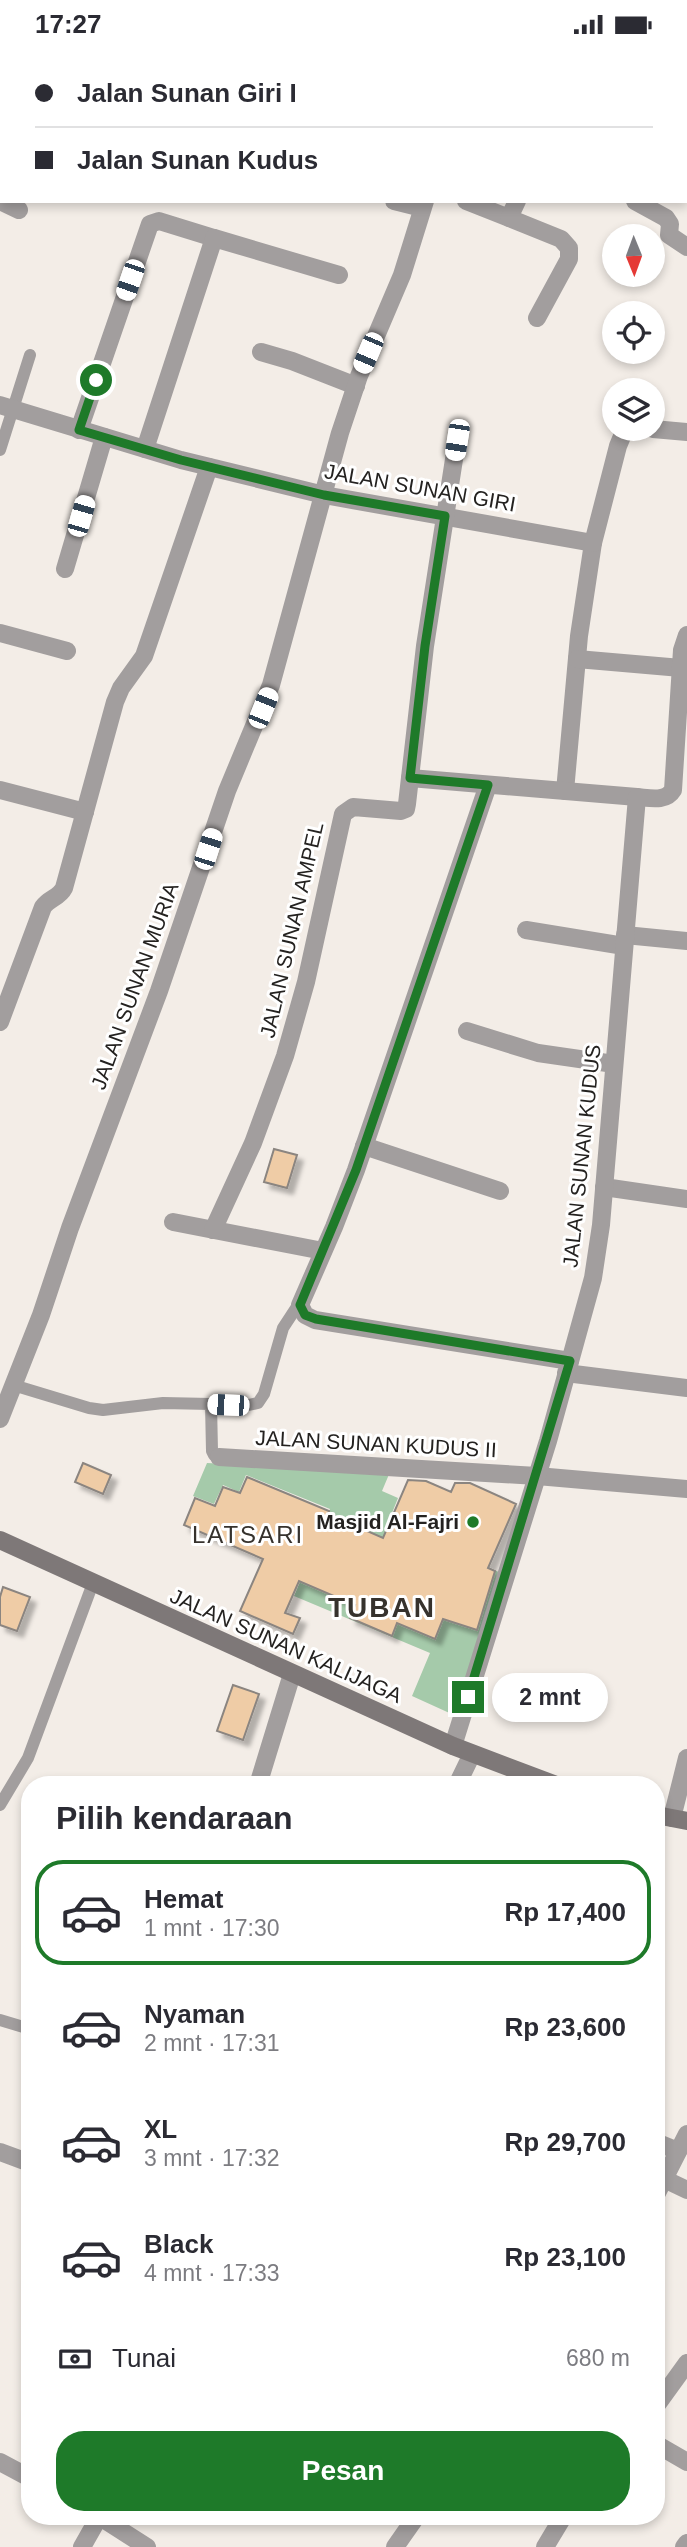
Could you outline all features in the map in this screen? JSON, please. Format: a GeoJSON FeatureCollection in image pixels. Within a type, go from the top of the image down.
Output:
{"type":"FeatureCollection","features":[{"type":"Feature","properties":{"kind":"main road","name":"JALAN SUNAN KALIJAGA"},"geometry":{"type":"LineString","coordinates":[[0,1541],[453,1746],[532,1776]]}},
{"type":"Feature","properties":{"kind":"street"},"geometry":{"type":"LineString","coordinates":[[4,203],[19,210]]}},
{"type":"Feature","properties":{"kind":"street"},"geometry":{"type":"LineString","coordinates":[[471,203],[561,239],[569,248],[569,259],[537,318]]}},
{"type":"Feature","properties":{"kind":"street"},"geometry":{"type":"LineString","coordinates":[[509,218],[516,203]]}},
{"type":"Feature","properties":{"kind":"street"},"geometry":{"type":"LineString","coordinates":[[639,203],[670,222],[671,237],[687,247]]}},
{"type":"Feature","properties":{"kind":"street","name":"JALAN SUNAN MURIA"},"geometry":{"type":"LineString","coordinates":[[5,1402],[159,991],[227,791],[271,685],[356,386],[402,275],[423,205]]}},
{"type":"Feature","properties":{"kind":"street"},"geometry":{"type":"LineString","coordinates":[[79,430],[150,224],[159,221],[339,275]]}},
{"type":"Feature","properties":{"kind":"street"},"geometry":{"type":"LineString","coordinates":[[145,449],[214,238]]}},
{"type":"Feature","properties":{"kind":"street"},"geometry":{"type":"LineString","coordinates":[[261,352],[356,386]]}},
{"type":"Feature","properties":{"kind":"street","name":"JALAN SUNAN GIRI"},"geometry":{"type":"LineString","coordinates":[[6,407],[209,467],[324,495],[593,543]]}},
{"type":"Feature","properties":{"kind":"street"},"geometry":{"type":"LineString","coordinates":[[665,430],[687,432]]}},
{"type":"Feature","properties":{"kind":"street"},"geometry":{"type":"LineString","coordinates":[[65,569],[104,437]]}},
{"type":"Feature","properties":{"kind":"street","name":"JALAN SUNAN AMPEL"},"geometry":{"type":"LineString","coordinates":[[214,1230],[263,1119],[285,1056],[300,1006],[344,814],[352,807],[404,810],[427,632],[457,440]]}},
{"type":"Feature","properties":{"kind":"street"},"geometry":{"type":"LineString","coordinates":[[565,791],[584,593],[593,543],[620,441]]}},
{"type":"Feature","properties":{"kind":"street"},"geometry":{"type":"LineString","coordinates":[[0,1022],[43,907],[60,895],[64,888],[116,702],[121,688],[144,656],[209,467]]}},
{"type":"Feature","properties":{"kind":"street"},"geometry":{"type":"LineString","coordinates":[[0,633],[67,652]]}},
{"type":"Feature","properties":{"kind":"street"},"geometry":{"type":"LineString","coordinates":[[410,778],[637,797],[663,798],[671,794],[682,735],[681,669],[687,635]]}},
{"type":"Feature","properties":{"kind":"street"},"geometry":{"type":"LineString","coordinates":[[577,659],[681,669]]}},
{"type":"Feature","properties":{"kind":"street"},"geometry":{"type":"LineString","coordinates":[[488,785],[364,1146],[300,1302],[302,1312],[316,1319],[687,1388]]}},
{"type":"Feature","properties":{"kind":"street"},"geometry":{"type":"LineString","coordinates":[[0,790],[85,812]]}},
{"type":"Feature","properties":{"kind":"street","name":"JALAN SUNAN KUDUS"},"geometry":{"type":"LineString","coordinates":[[453,1746],[537,1476],[596,1264],[637,797]]}},
{"type":"Feature","properties":{"kind":"street"},"geometry":{"type":"LineString","coordinates":[[526,930],[624,941],[687,941]]}},
{"type":"Feature","properties":{"kind":"street"},"geometry":{"type":"LineString","coordinates":[[467,1031],[538,1053],[614,1064]]}},
{"type":"Feature","properties":{"kind":"street"},"geometry":{"type":"LineString","coordinates":[[364,1146],[500,1191]]}},
{"type":"Feature","properties":{"kind":"street"},"geometry":{"type":"LineString","coordinates":[[604,1187],[687,1199]]}},
{"type":"Feature","properties":{"kind":"street"},"geometry":{"type":"LineString","coordinates":[[173,1222],[323,1251]]}},
{"type":"Feature","properties":{"kind":"street","name":"JALAN SUNAN KUDUS II"},"geometry":{"type":"LineString","coordinates":[[219,1457],[537,1476],[687,1489]]}},
{"type":"Feature","properties":{"kind":"street"},"geometry":{"type":"LineString","coordinates":[[261,1776],[292,1674]]}},
{"type":"Feature","properties":{"kind":"street"},"geometry":{"type":"LineString","coordinates":[[461,1776],[472,1753]]}},
{"type":"Feature","properties":{"kind":"street"},"geometry":{"type":"LineString","coordinates":[[672,1818],[687,1758]]}},
{"type":"Feature","properties":{"kind":"street"},"geometry":{"type":"LineString","coordinates":[[665,2177],[687,2134]]}},
{"type":"Feature","properties":{"kind":"street"},"geometry":{"type":"LineString","coordinates":[[665,2146],[678,2151]]}},
{"type":"Feature","properties":{"kind":"street"},"geometry":{"type":"LineString","coordinates":[[0,2152],[21,2160]]}},
{"type":"Feature","properties":{"kind":"street"},"geometry":{"type":"LineString","coordinates":[[665,2188],[687,2190]]}},
{"type":"Feature","properties":{"kind":"street"},"geometry":{"type":"LineString","coordinates":[[665,2394],[687,2363]]}},
{"type":"Feature","properties":{"kind":"street"},"geometry":{"type":"LineString","coordinates":[[665,2449],[687,2462]]}},
{"type":"Feature","properties":{"kind":"street"},"geometry":{"type":"LineString","coordinates":[[0,2462],[21,2473]]}},
{"type":"Feature","properties":{"kind":"street"},"geometry":{"type":"LineString","coordinates":[[82,2547],[95,2525]]}},
{"type":"Feature","properties":{"kind":"street"},"geometry":{"type":"LineString","coordinates":[[113,2525],[147,2547]]}},
{"type":"Feature","properties":{"kind":"street"},"geometry":{"type":"LineString","coordinates":[[395,2547],[410,2525]]}},
{"type":"Feature","properties":{"kind":"street"},"geometry":{"type":"LineString","coordinates":[[545,2547],[558,2525]]}},
{"type":"Feature","properties":{"kind":"lane"},"geometry":{"type":"LineString","coordinates":[[0,450],[6,407],[30,355]]}},
{"type":"Feature","properties":{"kind":"lane"},"geometry":{"type":"LineString","coordinates":[[5,1402],[103,1410],[163,1403],[244,1406],[258,1403],[264,1394],[283,1328],[300,1302]]}},
{"type":"Feature","properties":{"kind":"lane","name":"JALAN SUNAN KUDUS II"},"geometry":{"type":"LineString","coordinates":[[211,1404],[212,1451],[219,1457]]}},
{"type":"Feature","properties":{"kind":"lane"},"geometry":{"type":"LineString","coordinates":[[0,1805],[28,1758],[93,1583]]}},
{"type":"Feature","properties":{"kind":"lane"},"geometry":{"type":"LineString","coordinates":[[0,2020],[21,2026]]}},
{"type":"Feature","properties":{"kind":"green space"},"geometry":{"type":"Polygon","coordinates":[[[207,1463],[390,1472],[382,1491],[398,1498],[388,1523],[501,1573],[456,1716],[412,1696],[430,1653],[294,1596],[330,1509],[246,1475],[239,1492],[223,1485],[214,1504],[193,1496],[207,1463]]]}},
{"type":"Feature","properties":{"kind":"building"},"geometry":{"type":"Polygon","coordinates":[[[274,1149],[297,1155],[287,1188],[264,1182],[274,1149]]]}},
{"type":"Feature","properties":{"kind":"building"},"geometry":{"type":"Polygon","coordinates":[[[83,1463],[111,1475],[103,1494],[75,1482],[83,1463]]]}},
{"type":"Feature","properties":{"kind":"building"},"geometry":{"type":"Polygon","coordinates":[[[247,1477],[329,1511],[328,1514],[383,1538],[408,1480],[426,1481],[451,1492],[455,1483],[470,1483],[516,1504],[488,1568],[495,1571],[477,1630],[443,1619],[435,1639],[397,1623],[392,1636],[350,1618],[355,1605],[299,1581],[285,1613],[300,1618],[293,1634],[240,1611],[263,1559],[184,1525],[195,1498],[215,1506],[223,1487],[240,1493],[247,1477]]]}},
{"type":"Feature","properties":{"kind":"building"},"geometry":{"type":"Polygon","coordinates":[[[3,1587],[30,1597],[17,1631],[0,1625],[0,1597],[3,1587]]]}},
{"type":"Feature","properties":{"kind":"building"},"geometry":{"type":"Polygon","coordinates":[[[233,1685],[259,1694],[243,1740],[217,1731],[233,1685]]]}},
{"type":"Feature","properties":{"kind":"place","name":"Masjid Al-Fajri"},"geometry":{"type":"Point","coordinates":[473,1522]}},
{"type":"Feature","properties":{"kind":"district","name":"LATSARI"},"geometry":{"type":"Point","coordinates":[248,1535]}},
{"type":"Feature","properties":{"kind":"district","name":"TUBAN"},"geometry":{"type":"Point","coordinates":[382,1607]}},
{"type":"Feature","properties":{"kind":"route"},"geometry":{"type":"LineString","coordinates":[[96,380],[79,430],[181,460],[324,495],[445,516],[434,578],[410,778],[488,785],[356,1170],[300,1305],[302,1312],[310,1318],[570,1361],[548,1441],[468,1697]]}}]}
